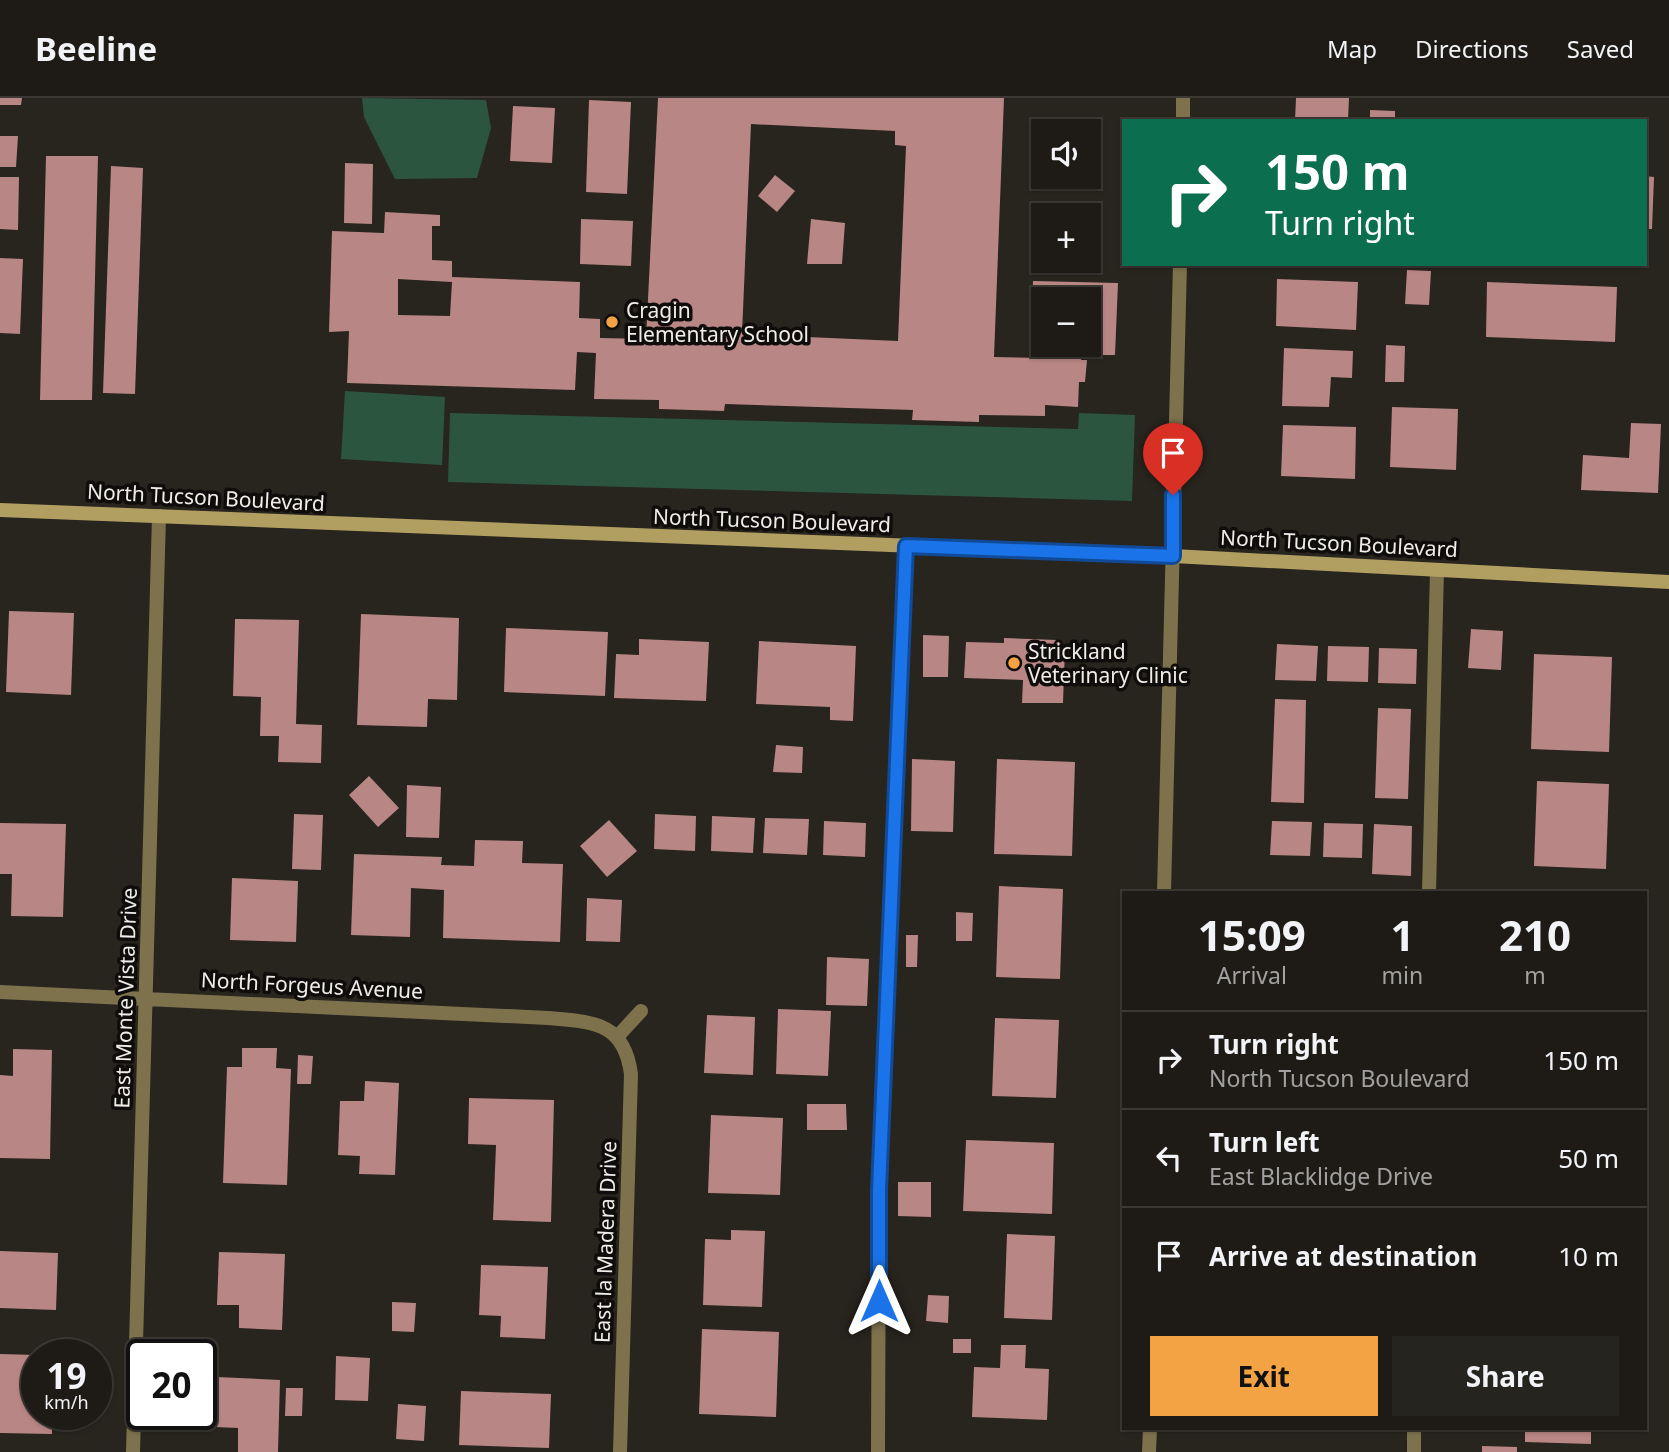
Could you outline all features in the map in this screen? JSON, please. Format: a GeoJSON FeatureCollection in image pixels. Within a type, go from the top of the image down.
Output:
{"type":"FeatureCollection","features":[{"type":"Feature","properties":{"kind":"main road","name":"North Tucson Boulevard"},"geometry":{"type":"LineString","coordinates":[[0,510],[1173,556],[1669,582]]}},
{"type":"Feature","properties":{"kind":"street"},"geometry":{"type":"LineString","coordinates":[[1183,119],[1184,98]]}},
{"type":"Feature","properties":{"kind":"street"},"geometry":{"type":"LineString","coordinates":[[1164,891],[1180,266]]}},
{"type":"Feature","properties":{"kind":"street","name":"East Monte Vista Drive"},"geometry":{"type":"LineString","coordinates":[[134,1452],[159,516]]}},
{"type":"Feature","properties":{"kind":"street"},"geometry":{"type":"LineString","coordinates":[[878,1452],[879,1190],[906,546]]}},
{"type":"Feature","properties":{"kind":"street"},"geometry":{"type":"LineString","coordinates":[[1429,891],[1437,570]]}},
{"type":"Feature","properties":{"kind":"street","name":"North Forgeus Avenue"},"geometry":{"type":"LineString","coordinates":[[0,992],[147,997],[576,1020],[603,1025],[617,1037]]}},
{"type":"Feature","properties":{"kind":"street"},"geometry":{"type":"LineString","coordinates":[[617,1037],[641,1011]]}},
{"type":"Feature","properties":{"kind":"street","name":"East la Madera Drive"},"geometry":{"type":"LineString","coordinates":[[617,1037],[629,1057],[631,1074],[620,1452]]}},
{"type":"Feature","properties":{"kind":"street"},"geometry":{"type":"LineString","coordinates":[[1149,1452],[1150,1430]]}},
{"type":"Feature","properties":{"kind":"street"},"geometry":{"type":"LineString","coordinates":[[1414,1430],[1414,1452]]}},
{"type":"Feature","properties":{"kind":"green space"},"geometry":{"type":"Polygon","coordinates":[[[362,98],[486,100],[491,128],[477,178],[395,179],[364,117],[362,98]]]}},
{"type":"Feature","properties":{"kind":"green space"},"geometry":{"type":"Polygon","coordinates":[[[345,391],[445,397],[442,465],[341,459],[345,391]]]}},
{"type":"Feature","properties":{"kind":"green space"},"geometry":{"type":"Polygon","coordinates":[[[450,413],[1078,429],[1079,413],[1135,415],[1132,501],[448,482],[450,413]]]}},
{"type":"Feature","properties":{"kind":"building"},"geometry":{"type":"Polygon","coordinates":[[[0,98],[22,98],[21,105],[0,105],[0,98]]]}},
{"type":"Feature","properties":{"kind":"building"},"geometry":{"type":"Polygon","coordinates":[[[658,98],[1004,98],[994,357],[1082,357],[1081,360],[1087,360],[1085,382],[1079,382],[1078,407],[1045,405],[1045,416],[979,415],[979,422],[912,420],[913,410],[725,404],[724,411],[659,409],[659,400],[594,399],[596,353],[577,352],[575,390],[347,383],[349,331],[329,332],[332,231],[384,233],[385,212],[440,215],[440,226],[432,226],[432,260],[452,261],[452,277],[580,282],[579,318],[600,319],[600,338],[646,339],[658,98]],[[751,124],[742,334],[898,341],[906,146],[895,145],[895,131],[751,124]],[[398,279],[398,315],[450,316],[452,282],[398,279]]]}},
{"type":"Feature","properties":{"kind":"building"},"geometry":{"type":"Polygon","coordinates":[[[1296,98],[1349,98],[1348,119],[1295,119],[1296,98]]]}},
{"type":"Feature","properties":{"kind":"building"},"geometry":{"type":"Polygon","coordinates":[[[589,100],[631,102],[627,194],[586,192],[589,100]]]}},
{"type":"Feature","properties":{"kind":"building"},"geometry":{"type":"Polygon","coordinates":[[[513,106],[555,108],[552,163],[510,161],[513,106]]]}},
{"type":"Feature","properties":{"kind":"building"},"geometry":{"type":"Polygon","coordinates":[[[1370,110],[1395,111],[1395,119],[1370,119],[1370,110]]]}},
{"type":"Feature","properties":{"kind":"building"},"geometry":{"type":"Polygon","coordinates":[[[0,136],[18,136],[16,167],[0,167],[0,136]]]}},
{"type":"Feature","properties":{"kind":"building"},"geometry":{"type":"Polygon","coordinates":[[[46,156],[98,156],[92,400],[40,400],[46,156]]]}},
{"type":"Feature","properties":{"kind":"building"},"geometry":{"type":"Polygon","coordinates":[[[345,163],[373,164],[372,224],[344,223],[345,163]]]}},
{"type":"Feature","properties":{"kind":"building"},"geometry":{"type":"Polygon","coordinates":[[[111,166],[143,168],[135,394],[103,393],[111,166]]]}},
{"type":"Feature","properties":{"kind":"building"},"geometry":{"type":"Polygon","coordinates":[[[775,175],[795,191],[777,212],[758,196],[775,175]]]}},
{"type":"Feature","properties":{"kind":"building"},"geometry":{"type":"Polygon","coordinates":[[[1647,176],[1654,177],[1652,229],[1647,229],[1647,176]]]}},
{"type":"Feature","properties":{"kind":"building"},"geometry":{"type":"Polygon","coordinates":[[[0,177],[19,177],[18,230],[0,229],[0,177]]]}},
{"type":"Feature","properties":{"kind":"building"},"geometry":{"type":"Polygon","coordinates":[[[581,219],[633,221],[631,266],[580,264],[581,219]]]}},
{"type":"Feature","properties":{"kind":"building"},"geometry":{"type":"Polygon","coordinates":[[[811,219],[845,223],[842,264],[807,264],[811,219]]]}},
{"type":"Feature","properties":{"kind":"building"},"geometry":{"type":"Polygon","coordinates":[[[0,258],[23,259],[20,334],[0,333],[0,258]]]}},
{"type":"Feature","properties":{"kind":"building"},"geometry":{"type":"Polygon","coordinates":[[[1407,270],[1431,271],[1429,305],[1405,304],[1407,270]]]}},
{"type":"Feature","properties":{"kind":"building"},"geometry":{"type":"Polygon","coordinates":[[[1277,279],[1358,282],[1356,330],[1276,326],[1277,279]]]}},
{"type":"Feature","properties":{"kind":"building"},"geometry":{"type":"Polygon","coordinates":[[[1033,281],[1118,283],[1115,355],[1101,355],[1101,287],[1033,287],[1033,281]]]}},
{"type":"Feature","properties":{"kind":"building"},"geometry":{"type":"Polygon","coordinates":[[[1487,282],[1617,287],[1615,342],[1486,337],[1487,282]]]}},
{"type":"Feature","properties":{"kind":"building"},"geometry":{"type":"Polygon","coordinates":[[[1386,345],[1405,346],[1404,382],[1385,382],[1386,345]]]}},
{"type":"Feature","properties":{"kind":"building"},"geometry":{"type":"Polygon","coordinates":[[[1284,348],[1353,351],[1352,378],[1331,377],[1329,407],[1282,406],[1284,348]]]}},
{"type":"Feature","properties":{"kind":"building"},"geometry":{"type":"Polygon","coordinates":[[[1392,407],[1458,409],[1456,470],[1390,467],[1392,407]]]}},
{"type":"Feature","properties":{"kind":"building"},"geometry":{"type":"Polygon","coordinates":[[[1631,423],[1661,424],[1658,493],[1581,490],[1583,455],[1629,458],[1631,423]]]}},
{"type":"Feature","properties":{"kind":"building"},"geometry":{"type":"Polygon","coordinates":[[[1283,425],[1356,427],[1355,479],[1281,476],[1283,425]]]}},
{"type":"Feature","properties":{"kind":"building"},"geometry":{"type":"Polygon","coordinates":[[[9,611],[74,613],[71,695],[6,692],[9,611]]]}},
{"type":"Feature","properties":{"kind":"building"},"geometry":{"type":"Polygon","coordinates":[[[361,614],[459,618],[457,700],[428,699],[427,727],[357,725],[361,614]]]}},
{"type":"Feature","properties":{"kind":"building"},"geometry":{"type":"Polygon","coordinates":[[[235,619],[299,620],[296,724],[322,725],[321,763],[278,762],[279,736],[260,736],[261,697],[233,696],[235,619]]]}},
{"type":"Feature","properties":{"kind":"building"},"geometry":{"type":"Polygon","coordinates":[[[506,628],[608,632],[605,696],[504,692],[506,628]]]}},
{"type":"Feature","properties":{"kind":"building"},"geometry":{"type":"Polygon","coordinates":[[[1471,629],[1503,631],[1501,670],[1468,668],[1471,629]]]}},
{"type":"Feature","properties":{"kind":"building"},"geometry":{"type":"Polygon","coordinates":[[[923,635],[949,636],[948,677],[923,677],[923,635]]]}},
{"type":"Feature","properties":{"kind":"building","name":"Strickland Veterinary Clinic"},"geometry":{"type":"Polygon","coordinates":[[[1004,638],[1057,640],[1065,648],[1063,703],[1022,703],[1023,680],[964,678],[966,642],[1004,643],[1004,638]]]}},
{"type":"Feature","properties":{"kind":"building"},"geometry":{"type":"Polygon","coordinates":[[[639,639],[709,642],[706,701],[614,698],[616,654],[639,655],[639,639]]]}},
{"type":"Feature","properties":{"kind":"building"},"geometry":{"type":"Polygon","coordinates":[[[759,641],[856,646],[853,721],[830,720],[830,707],[756,704],[759,641]]]}},
{"type":"Feature","properties":{"kind":"building"},"geometry":{"type":"Polygon","coordinates":[[[1277,644],[1318,646],[1316,681],[1275,680],[1277,644]]]}},
{"type":"Feature","properties":{"kind":"building"},"geometry":{"type":"Polygon","coordinates":[[[1328,646],[1369,647],[1368,682],[1327,681],[1328,646]]]}},
{"type":"Feature","properties":{"kind":"building"},"geometry":{"type":"Polygon","coordinates":[[[1379,648],[1417,649],[1416,684],[1378,683],[1379,648]]]}},
{"type":"Feature","properties":{"kind":"building"},"geometry":{"type":"Polygon","coordinates":[[[1534,654],[1612,657],[1609,752],[1531,749],[1534,654]]]}},
{"type":"Feature","properties":{"kind":"building"},"geometry":{"type":"Polygon","coordinates":[[[1275,699],[1306,700],[1304,803],[1271,802],[1275,699]]]}},
{"type":"Feature","properties":{"kind":"building"},"geometry":{"type":"Polygon","coordinates":[[[1378,708],[1411,709],[1408,799],[1375,798],[1378,708]]]}},
{"type":"Feature","properties":{"kind":"building"},"geometry":{"type":"Polygon","coordinates":[[[776,745],[803,747],[802,773],[773,772],[776,745]]]}},
{"type":"Feature","properties":{"kind":"building"},"geometry":{"type":"Polygon","coordinates":[[[912,759],[955,761],[953,832],[911,831],[912,759]]]}},
{"type":"Feature","properties":{"kind":"building"},"geometry":{"type":"Polygon","coordinates":[[[997,759],[1075,762],[1072,856],[994,854],[997,759]]]}},
{"type":"Feature","properties":{"kind":"building"},"geometry":{"type":"Polygon","coordinates":[[[369,776],[399,808],[378,827],[349,795],[369,776]]]}},
{"type":"Feature","properties":{"kind":"building"},"geometry":{"type":"Polygon","coordinates":[[[1537,781],[1609,784],[1606,869],[1534,866],[1537,781]]]}},
{"type":"Feature","properties":{"kind":"building"},"geometry":{"type":"Polygon","coordinates":[[[407,785],[441,787],[439,838],[406,837],[407,785]]]}},
{"type":"Feature","properties":{"kind":"building"},"geometry":{"type":"Polygon","coordinates":[[[294,814],[323,815],[321,870],[292,869],[294,814]]]}},
{"type":"Feature","properties":{"kind":"building"},"geometry":{"type":"Polygon","coordinates":[[[655,814],[696,816],[695,851],[654,849],[655,814]]]}},
{"type":"Feature","properties":{"kind":"building"},"geometry":{"type":"Polygon","coordinates":[[[712,816],[755,818],[753,853],[711,851],[712,816]]]}},
{"type":"Feature","properties":{"kind":"building"},"geometry":{"type":"Polygon","coordinates":[[[765,818],[809,819],[807,855],[763,853],[765,818]]]}},
{"type":"Feature","properties":{"kind":"building"},"geometry":{"type":"Polygon","coordinates":[[[609,820],[637,851],[607,877],[580,846],[609,820]]]}},
{"type":"Feature","properties":{"kind":"building"},"geometry":{"type":"Polygon","coordinates":[[[824,821],[866,823],[865,857],[823,855],[824,821]]]}},
{"type":"Feature","properties":{"kind":"building"},"geometry":{"type":"Polygon","coordinates":[[[1272,821],[1312,822],[1310,856],[1270,855],[1272,821]]]}},
{"type":"Feature","properties":{"kind":"building"},"geometry":{"type":"Polygon","coordinates":[[[0,823],[66,824],[63,917],[11,916],[12,874],[0,874],[0,823]]]}},
{"type":"Feature","properties":{"kind":"building"},"geometry":{"type":"Polygon","coordinates":[[[1324,823],[1363,824],[1362,858],[1323,857],[1324,823]]]}},
{"type":"Feature","properties":{"kind":"building"},"geometry":{"type":"Polygon","coordinates":[[[1374,824],[1412,826],[1411,876],[1372,874],[1374,824]]]}},
{"type":"Feature","properties":{"kind":"building"},"geometry":{"type":"Polygon","coordinates":[[[475,840],[523,841],[522,863],[563,864],[560,942],[443,938],[444,890],[411,888],[410,937],[351,935],[354,854],[442,857],[441,865],[474,866],[475,840]]]}},
{"type":"Feature","properties":{"kind":"building"},"geometry":{"type":"Polygon","coordinates":[[[232,878],[298,881],[296,942],[230,940],[232,878]]]}},
{"type":"Feature","properties":{"kind":"building"},"geometry":{"type":"Polygon","coordinates":[[[999,886],[1063,889],[1060,979],[996,977],[999,886]]]}},
{"type":"Feature","properties":{"kind":"building"},"geometry":{"type":"Polygon","coordinates":[[[587,898],[622,900],[620,942],[586,941],[587,898]]]}},
{"type":"Feature","properties":{"kind":"building"},"geometry":{"type":"Polygon","coordinates":[[[956,912],[973,913],[972,941],[956,941],[956,912]]]}},
{"type":"Feature","properties":{"kind":"building"},"geometry":{"type":"Polygon","coordinates":[[[906,935],[918,935],[917,967],[906,967],[906,935]]]}},
{"type":"Feature","properties":{"kind":"building"},"geometry":{"type":"Polygon","coordinates":[[[827,957],[869,959],[867,1006],[826,1005],[827,957]]]}},
{"type":"Feature","properties":{"kind":"building"},"geometry":{"type":"Polygon","coordinates":[[[778,1009],[831,1011],[828,1076],[776,1074],[778,1009]]]}},
{"type":"Feature","properties":{"kind":"building"},"geometry":{"type":"Polygon","coordinates":[[[707,1015],[755,1017],[753,1075],[704,1073],[707,1015]]]}},
{"type":"Feature","properties":{"kind":"building"},"geometry":{"type":"Polygon","coordinates":[[[995,1018],[1059,1020],[1056,1098],[992,1096],[995,1018]]]}},
{"type":"Feature","properties":{"kind":"building"},"geometry":{"type":"Polygon","coordinates":[[[242,1048],[277,1048],[276,1068],[291,1069],[287,1185],[223,1183],[227,1067],[242,1067],[242,1048]]]}},
{"type":"Feature","properties":{"kind":"building"},"geometry":{"type":"Polygon","coordinates":[[[13,1049],[52,1050],[50,1159],[0,1158],[0,1075],[13,1076],[13,1049]]]}},
{"type":"Feature","properties":{"kind":"building"},"geometry":{"type":"Polygon","coordinates":[[[298,1055],[313,1056],[311,1084],[297,1084],[298,1055]]]}},
{"type":"Feature","properties":{"kind":"building"},"geometry":{"type":"Polygon","coordinates":[[[365,1081],[399,1083],[395,1175],[359,1174],[360,1156],[338,1155],[340,1101],[364,1101],[365,1081]]]}},
{"type":"Feature","properties":{"kind":"building"},"geometry":{"type":"Polygon","coordinates":[[[469,1098],[554,1100],[551,1222],[493,1220],[496,1145],[468,1144],[469,1098]]]}},
{"type":"Feature","properties":{"kind":"building"},"geometry":{"type":"Polygon","coordinates":[[[807,1104],[846,1104],[847,1130],[807,1130],[807,1104]]]}},
{"type":"Feature","properties":{"kind":"building"},"geometry":{"type":"Polygon","coordinates":[[[711,1115],[783,1118],[780,1195],[708,1193],[711,1115]]]}},
{"type":"Feature","properties":{"kind":"building"},"geometry":{"type":"Polygon","coordinates":[[[966,1140],[1054,1143],[1052,1214],[963,1211],[966,1140]]]}},
{"type":"Feature","properties":{"kind":"building"},"geometry":{"type":"Polygon","coordinates":[[[898,1182],[931,1182],[931,1217],[898,1216],[898,1182]]]}},
{"type":"Feature","properties":{"kind":"building"},"geometry":{"type":"Polygon","coordinates":[[[731,1230],[765,1231],[762,1307],[703,1305],[705,1239],[731,1240],[731,1230]]]}},
{"type":"Feature","properties":{"kind":"building"},"geometry":{"type":"Polygon","coordinates":[[[1007,1234],[1055,1236],[1052,1320],[1004,1318],[1007,1234]]]}},
{"type":"Feature","properties":{"kind":"building"},"geometry":{"type":"Polygon","coordinates":[[[0,1251],[58,1253],[56,1310],[0,1308],[0,1251]]]}},
{"type":"Feature","properties":{"kind":"building"},"geometry":{"type":"Polygon","coordinates":[[[219,1252],[285,1254],[282,1330],[239,1328],[239,1305],[217,1305],[219,1252]]]}},
{"type":"Feature","properties":{"kind":"building"},"geometry":{"type":"Polygon","coordinates":[[[481,1265],[548,1267],[545,1339],[500,1337],[501,1316],[479,1315],[481,1265]]]}},
{"type":"Feature","properties":{"kind":"building"},"geometry":{"type":"Polygon","coordinates":[[[928,1295],[949,1296],[948,1323],[926,1321],[928,1295]]]}},
{"type":"Feature","properties":{"kind":"building"},"geometry":{"type":"Polygon","coordinates":[[[392,1302],[416,1303],[414,1332],[392,1331],[392,1302]]]}},
{"type":"Feature","properties":{"kind":"building"},"geometry":{"type":"Polygon","coordinates":[[[702,1329],[779,1332],[776,1417],[699,1414],[702,1329]]]}},
{"type":"Feature","properties":{"kind":"building"},"geometry":{"type":"Polygon","coordinates":[[[953,1339],[971,1339],[971,1353],[953,1353],[953,1339]]]}},
{"type":"Feature","properties":{"kind":"building"},"geometry":{"type":"Polygon","coordinates":[[[1001,1345],[1026,1345],[1025,1368],[1049,1369],[1047,1420],[972,1417],[974,1367],[1000,1368],[1001,1345]]]}},
{"type":"Feature","properties":{"kind":"building"},"geometry":{"type":"Polygon","coordinates":[[[0,1354],[21,1355],[21,1430],[52,1430],[52,1434],[0,1433],[0,1354]]]}},
{"type":"Feature","properties":{"kind":"building"},"geometry":{"type":"Polygon","coordinates":[[[336,1356],[370,1358],[368,1401],[335,1400],[336,1356]]]}},
{"type":"Feature","properties":{"kind":"building"},"geometry":{"type":"Polygon","coordinates":[[[217,1377],[280,1380],[278,1452],[238,1452],[238,1428],[217,1427],[217,1377]]]}},
{"type":"Feature","properties":{"kind":"building"},"geometry":{"type":"Polygon","coordinates":[[[286,1388],[303,1388],[302,1416],[285,1416],[286,1388]]]}},
{"type":"Feature","properties":{"kind":"building"},"geometry":{"type":"Polygon","coordinates":[[[461,1391],[551,1394],[549,1448],[459,1445],[461,1391]]]}},
{"type":"Feature","properties":{"kind":"building"},"geometry":{"type":"Polygon","coordinates":[[[398,1404],[426,1406],[424,1441],[396,1439],[398,1404]]]}},
{"type":"Feature","properties":{"kind":"building"},"geometry":{"type":"Polygon","coordinates":[[[1525,1430],[1591,1430],[1591,1444],[1525,1442],[1525,1430]]]}},
{"type":"Feature","properties":{"kind":"building"},"geometry":{"type":"Polygon","coordinates":[[[1482,1446],[1517,1447],[1517,1452],[1482,1452],[1482,1446]]]}},
{"type":"Feature","properties":{"kind":"place","name":"Cragin Elementary School"},"geometry":{"type":"Point","coordinates":[612,322]}},
{"type":"Feature","properties":{"kind":"place","name":"Strickland Veterinary Clinic"},"geometry":{"type":"Point","coordinates":[1014,663]}},
{"type":"Feature","properties":{"kind":"route"},"geometry":{"type":"LineString","coordinates":[[879,1301],[879,1190],[906,546],[1173,556],[1173,495]]}}]}
